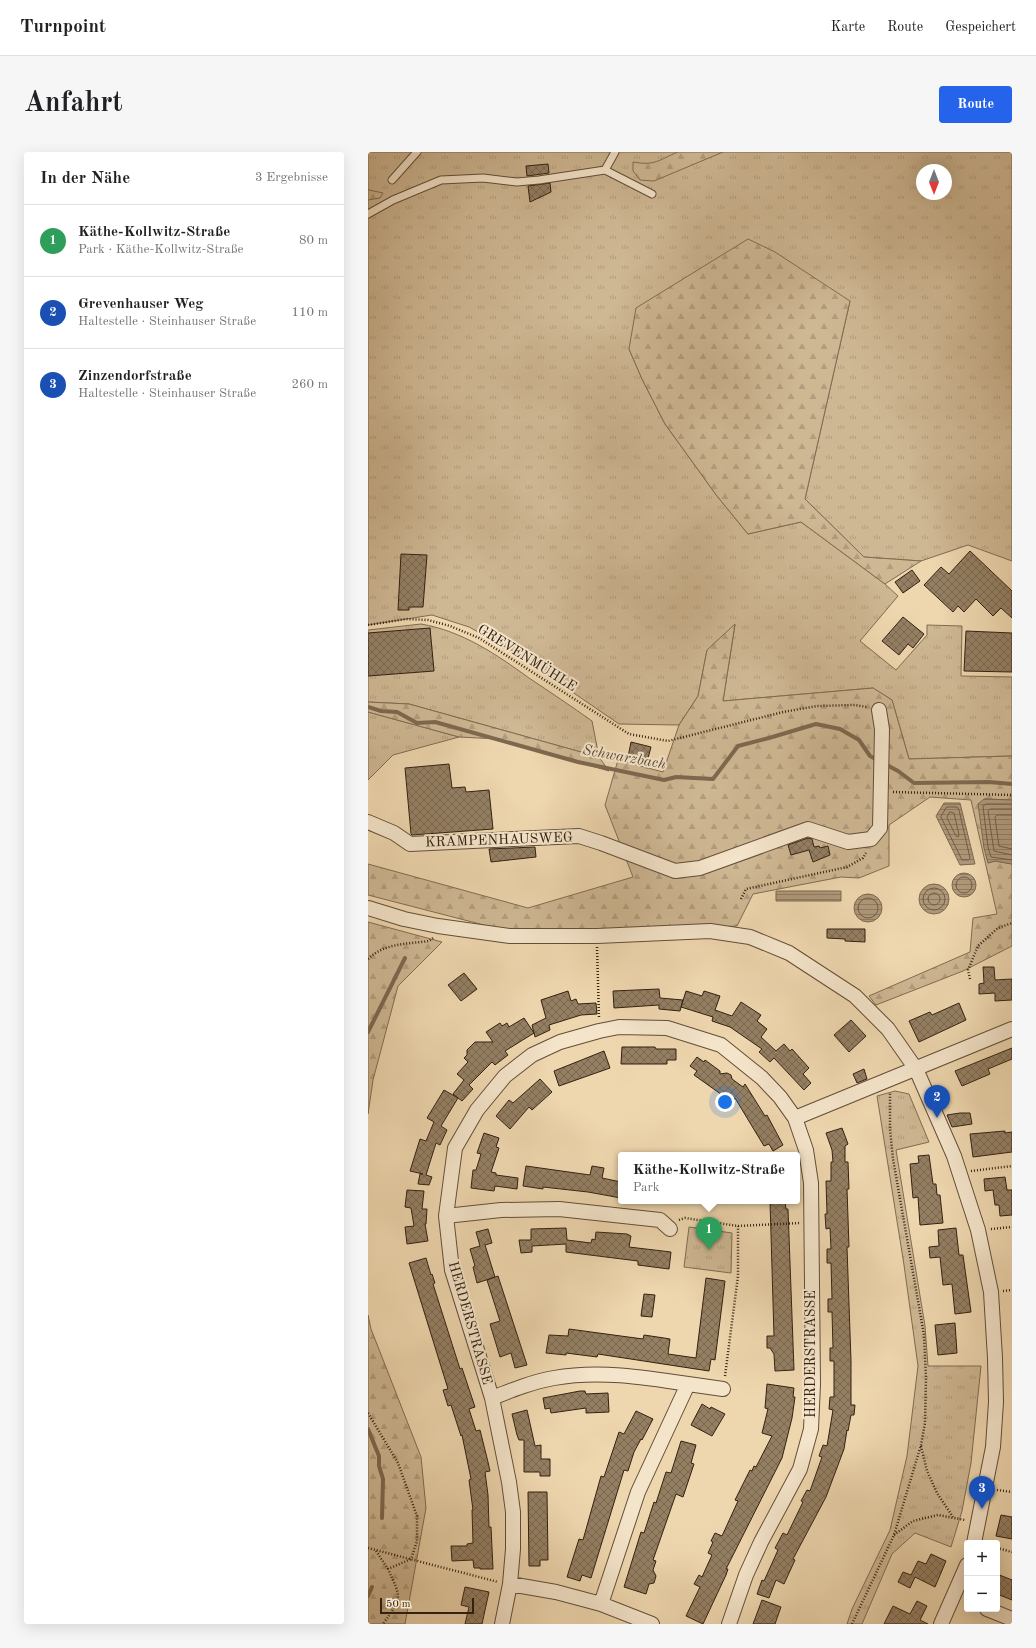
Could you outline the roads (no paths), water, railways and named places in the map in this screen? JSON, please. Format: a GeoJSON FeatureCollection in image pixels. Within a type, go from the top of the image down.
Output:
{"type":"FeatureCollection","features":[{"type":"Feature","properties":{"kind":"street","name":"KRAMPENHAUSWEG"},"geometry":{"type":"LineString","coordinates":[[368,822],[394,833],[410,844],[542,837],[586,837],[675,871],[700,868],[808,829],[848,842],[871,839],[880,828],[882,729],[879,710]]}},
{"type":"Feature","properties":{"kind":"street"},"geometry":{"type":"LineString","coordinates":[[368,908],[404,919],[438,926],[510,936],[597,936],[710,931],[750,937],[789,953],[855,996],[888,1029],[916,1069],[960,1172],[978,1230],[991,1292],[996,1402],[993,1447],[975,1540]]}},
{"type":"Feature","properties":{"kind":"street","name":"HERDERSTRASSE"},"geometry":{"type":"LineString","coordinates":[[502,1624],[510,1584],[513,1549],[513,1512],[509,1482],[492,1398],[452,1270],[446,1216],[455,1148],[477,1110],[505,1076],[532,1055],[560,1042],[599,1031],[620,1027],[668,1028],[721,1045],[762,1078],[780,1097],[795,1118],[806,1150],[810,1183],[813,1384],[810,1429],[800,1469],[761,1542],[746,1575],[729,1624]]}},
{"type":"Feature","properties":{"kind":"street"},"geometry":{"type":"LineString","coordinates":[[795,1118],[1012,1029]]}},
{"type":"Feature","properties":{"kind":"street"},"geometry":{"type":"LineString","coordinates":[[446,1216],[501,1210],[559,1208],[660,1220],[670,1229]]}},
{"type":"Feature","properties":{"kind":"street"},"geometry":{"type":"LineString","coordinates":[[492,1398],[523,1386],[553,1378],[582,1375],[612,1375],[649,1378],[723,1389]]}},
{"type":"Feature","properties":{"kind":"street"},"geometry":{"type":"LineString","coordinates":[[601,1604],[638,1492],[688,1384]]}},
{"type":"Feature","properties":{"kind":"street"},"geometry":{"type":"LineString","coordinates":[[941,1624],[961,1599],[965,1576]]}},
{"type":"Feature","properties":{"kind":"street"},"geometry":{"type":"LineString","coordinates":[[510,1584],[556,1592],[601,1604],[652,1624]]}},
{"type":"Feature","properties":{"kind":"street"},"geometry":{"type":"LineString","coordinates":[[994,1612],[1012,1619]]}},
{"type":"Feature","properties":{"kind":"lane"},"geometry":{"type":"LineString","coordinates":[[392,180],[417,152]]}},
{"type":"Feature","properties":{"kind":"lane"},"geometry":{"type":"LineString","coordinates":[[604,170],[615,152]]}},
{"type":"Feature","properties":{"kind":"lane"},"geometry":{"type":"LineString","coordinates":[[368,214],[393,200],[441,180],[483,178],[517,182],[604,170],[652,194]]}},
{"type":"Feature","properties":{"kind":"water"},"geometry":{"type":"Polygon","coordinates":[[[984,799],[1012,800],[1012,864],[995,861],[988,863],[984,848],[978,804],[984,799]]]}},
{"type":"Feature","properties":{"kind":"water"},"geometry":{"type":"Polygon","coordinates":[[[944,803],[960,803],[975,864],[960,865],[936,816],[944,803]]]}},
{"type":"Feature","properties":{"kind":"water"},"geometry":{"type":"Polygon","coordinates":[[[964,873],[973,876],[976,885],[973,894],[964,897],[955,894],[952,885],[955,876],[964,873]]]}},
{"type":"Feature","properties":{"kind":"water"},"geometry":{"type":"Polygon","coordinates":[[[934,884],[945,888],[949,899],[945,910],[934,914],[923,910],[919,899],[923,888],[934,884]]]}},
{"type":"Feature","properties":{"kind":"water"},"geometry":{"type":"Polygon","coordinates":[[[776,891],[841,891],[841,901],[776,901],[776,891]]]}},
{"type":"Feature","properties":{"kind":"water"},"geometry":{"type":"Polygon","coordinates":[[[868,894],[878,898],[882,908],[878,918],[868,922],[858,918],[854,908],[858,898],[868,894]]]}},
{"type":"Feature","properties":{"kind":"waterway","name":"Schwarzbach"},"geometry":{"type":"LineString","coordinates":[[368,707],[381,711],[397,712],[417,723],[435,722],[578,762],[664,780],[676,777],[713,779],[738,746],[816,724],[840,729],[859,740],[870,756],[898,771],[914,783],[989,782],[1012,784]]}},
{"type":"Feature","properties":{"kind":"waterway"},"geometry":{"type":"LineString","coordinates":[[368,1032],[405,958]]}},
{"type":"Feature","properties":{"kind":"waterway"},"geometry":{"type":"LineString","coordinates":[[368,1429],[379,1456],[379,1466],[383,1479],[382,1518]]}},
{"type":"Feature","properties":{"kind":"waterway"},"geometry":{"type":"LineString","coordinates":[[368,1596],[372,1587]]}},
{"type":"Feature","properties":{"kind":"place","name":"Grevenhauser Weg"},"geometry":{"type":"Point","coordinates":[937,1118]}},
{"type":"Feature","properties":{"kind":"place","name":"Käthe-Kollwitz-Straße"},"geometry":{"type":"Point","coordinates":[709,1250]}},
{"type":"Feature","properties":{"kind":"place","name":"Zinzendorfstraße"},"geometry":{"type":"Point","coordinates":[982,1509]}}]}
